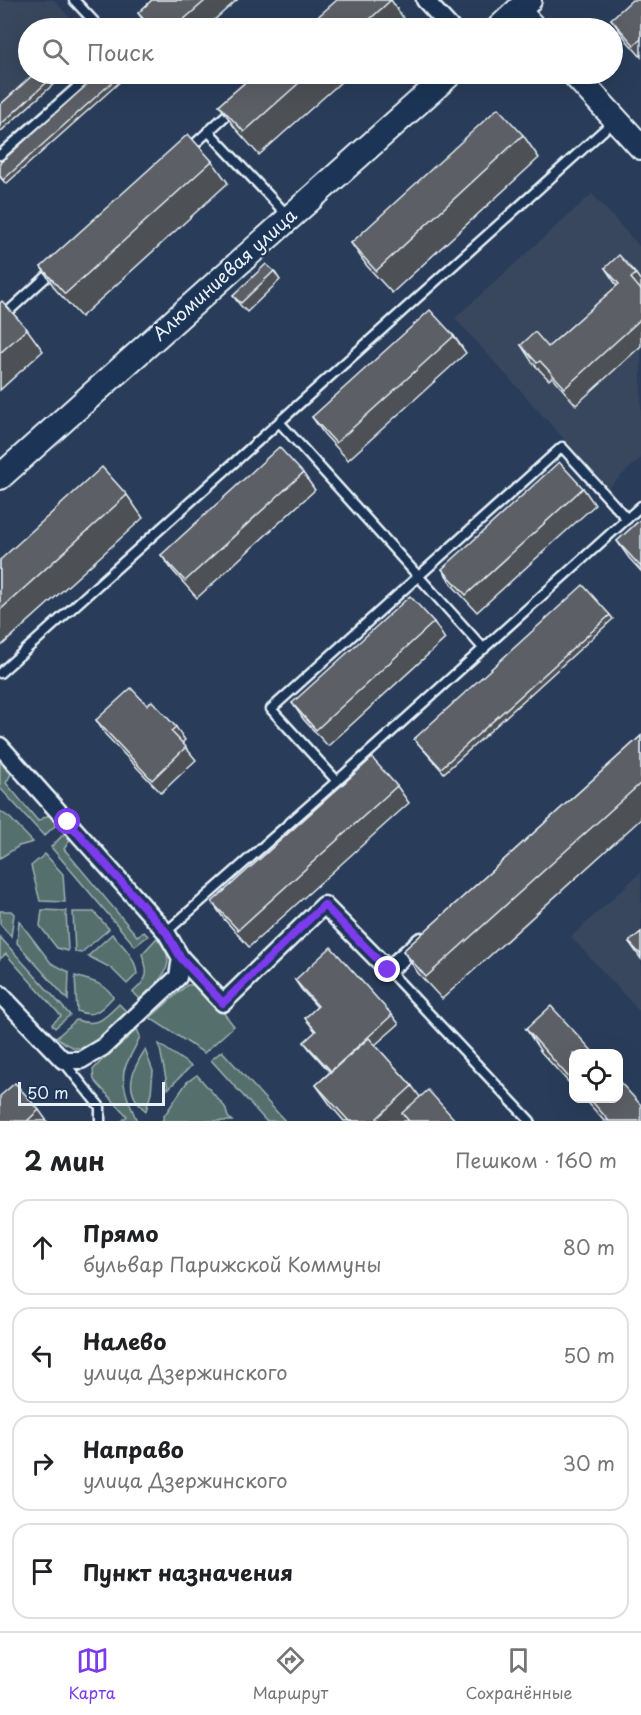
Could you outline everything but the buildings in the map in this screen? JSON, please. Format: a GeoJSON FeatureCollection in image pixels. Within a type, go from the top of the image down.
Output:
{"type":"FeatureCollection","features":[{"type":"Feature","properties":{"kind":"main road","name":"Алюминиевая улица"},"geometry":{"type":"LineString","coordinates":[[0,477],[439,84]]}},
{"type":"Feature","properties":{"kind":"main road"},"geometry":{"type":"LineString","coordinates":[[583,84],[641,147]]}},
{"type":"Feature","properties":{"kind":"street"},"geometry":{"type":"LineString","coordinates":[[425,0],[442,18]]}},
{"type":"Feature","properties":{"kind":"street"},"geometry":{"type":"LineString","coordinates":[[0,746],[166,932],[181,958],[223,1003],[324,905],[388,970],[433,930]]}},
{"type":"Feature","properties":{"kind":"street"},"geometry":{"type":"LineString","coordinates":[[0,994],[63,1060],[81,1060],[103,1047],[178,977],[181,958]]}},
{"type":"Feature","properties":{"kind":"lane"},"geometry":{"type":"LineString","coordinates":[[74,0],[91,18]]}},
{"type":"Feature","properties":{"kind":"lane"},"geometry":{"type":"LineString","coordinates":[[0,155],[81,84]]}},
{"type":"Feature","properties":{"kind":"lane"},"geometry":{"type":"LineString","coordinates":[[183,154],[240,102]]}},
{"type":"Feature","properties":{"kind":"lane"},"geometry":{"type":"LineString","coordinates":[[0,673],[616,119]]}},
{"type":"Feature","properties":{"kind":"lane"},"geometry":{"type":"LineString","coordinates":[[208,131],[290,218]]}},
{"type":"Feature","properties":{"kind":"lane"},"geometry":{"type":"LineString","coordinates":[[0,319],[64,261]]}},
{"type":"Feature","properties":{"kind":"lane"},"geometry":{"type":"LineString","coordinates":[[280,423],[484,649]]}},
{"type":"Feature","properties":{"kind":"lane"},"geometry":{"type":"LineString","coordinates":[[336,781],[271,709],[418,576],[562,447],[627,519]]}},
{"type":"Feature","properties":{"kind":"lane"},"geometry":{"type":"LineString","coordinates":[[166,932],[641,506]]}},
{"type":"Feature","properties":{"kind":"lane"},"geometry":{"type":"LineString","coordinates":[[388,970],[530,1121]]}},
{"type":"Feature","properties":{"kind":"lane"},"geometry":{"type":"LineString","coordinates":[[63,1060],[100,1107],[100,1121]]}},
{"type":"Feature","properties":{"kind":"shaded area"},"geometry":{"type":"Polygon","coordinates":[[[0,0],[54,0],[70,18],[18,18],[18,84],[26,84],[0,107],[0,0]]]}},
{"type":"Feature","properties":{"kind":"shaded area"},"geometry":{"type":"Polygon","coordinates":[[[592,194],[641,248],[641,458],[608,488],[455,318],[592,194]]]}},
{"type":"Feature","properties":{"kind":"shaded area"},"geometry":{"type":"Polygon","coordinates":[[[641,872],[641,1013],[571,937],[641,872]]]}},
{"type":"Feature","properties":{"kind":"green space"},"geometry":{"type":"Polygon","coordinates":[[[0,762],[11,774],[6,783],[38,821],[49,815],[57,824],[44,836],[0,788],[0,762]]]}},
{"type":"Feature","properties":{"kind":"green space"},"geometry":{"type":"Polygon","coordinates":[[[0,811],[33,842],[19,846],[0,858],[0,811]]]}},
{"type":"Feature","properties":{"kind":"green space"},"geometry":{"type":"Polygon","coordinates":[[[65,833],[70,840],[64,849],[137,936],[144,932],[148,936],[135,946],[51,847],[65,833]]]}},
{"type":"Feature","properties":{"kind":"green space"},"geometry":{"type":"Polygon","coordinates":[[[45,854],[63,874],[65,902],[40,901],[31,866],[45,854]]]}},
{"type":"Feature","properties":{"kind":"green space"},"geometry":{"type":"Polygon","coordinates":[[[42,910],[66,911],[68,951],[57,948],[40,926],[42,910]]]}},
{"type":"Feature","properties":{"kind":"green space"},"geometry":{"type":"Polygon","coordinates":[[[0,911],[11,911],[14,914],[11,936],[0,924],[0,911]]]}},
{"type":"Feature","properties":{"kind":"green space"},"geometry":{"type":"Polygon","coordinates":[[[73,912],[94,912],[109,929],[81,953],[75,952],[73,912]]]}},
{"type":"Feature","properties":{"kind":"green space"},"geometry":{"type":"Polygon","coordinates":[[[19,921],[51,963],[69,972],[68,1000],[17,943],[19,921]]]}},
{"type":"Feature","properties":{"kind":"green space"},"geometry":{"type":"Polygon","coordinates":[[[112,934],[128,952],[136,968],[137,974],[127,984],[111,968],[88,956],[112,934]]]}},
{"type":"Feature","properties":{"kind":"green space"},"geometry":{"type":"Polygon","coordinates":[[[0,937],[70,1015],[55,1028],[52,1024],[61,1016],[6,954],[0,959],[0,937]]]}},
{"type":"Feature","properties":{"kind":"green space"},"geometry":{"type":"Polygon","coordinates":[[[157,938],[167,954],[167,966],[158,982],[140,999],[133,992],[146,975],[142,954],[157,938]]]}},
{"type":"Feature","properties":{"kind":"green space"},"geometry":{"type":"Polygon","coordinates":[[[75,976],[102,986],[113,997],[101,1009],[93,1013],[77,1011],[75,976]]]}},
{"type":"Feature","properties":{"kind":"green space"},"geometry":{"type":"Polygon","coordinates":[[[187,985],[197,985],[207,992],[234,1026],[204,1053],[150,1018],[187,985]]]}},
{"type":"Feature","properties":{"kind":"green space"},"geometry":{"type":"Polygon","coordinates":[[[119,1004],[127,1012],[90,1044],[75,1048],[57,1037],[76,1020],[95,1022],[109,1014],[119,1004]]]}},
{"type":"Feature","properties":{"kind":"green space"},"geometry":{"type":"Polygon","coordinates":[[[137,1029],[140,1036],[125,1067],[123,1077],[127,1096],[137,1121],[122,1121],[127,1116],[94,1080],[93,1070],[137,1029]]]}},
{"type":"Feature","properties":{"kind":"green space"},"geometry":{"type":"Polygon","coordinates":[[[159,1044],[191,1066],[168,1089],[159,1044]]]}},
{"type":"Feature","properties":{"kind":"green space"},"geometry":{"type":"Polygon","coordinates":[[[145,1050],[153,1071],[151,1093],[146,1111],[139,1104],[132,1089],[133,1074],[145,1050]]]}},
{"type":"Feature","properties":{"kind":"green space"},"geometry":{"type":"Polygon","coordinates":[[[222,1051],[285,1121],[266,1121],[211,1060],[222,1051]]]}},
{"type":"Feature","properties":{"kind":"green space"},"geometry":{"type":"Polygon","coordinates":[[[197,1075],[225,1107],[232,1121],[162,1121],[187,1082],[197,1075]]]}},
{"type":"Feature","properties":{"kind":"route"},"geometry":{"type":"LineString","coordinates":[[68,822],[166,932],[181,958],[223,1003],[324,905],[388,970]]}}]}
